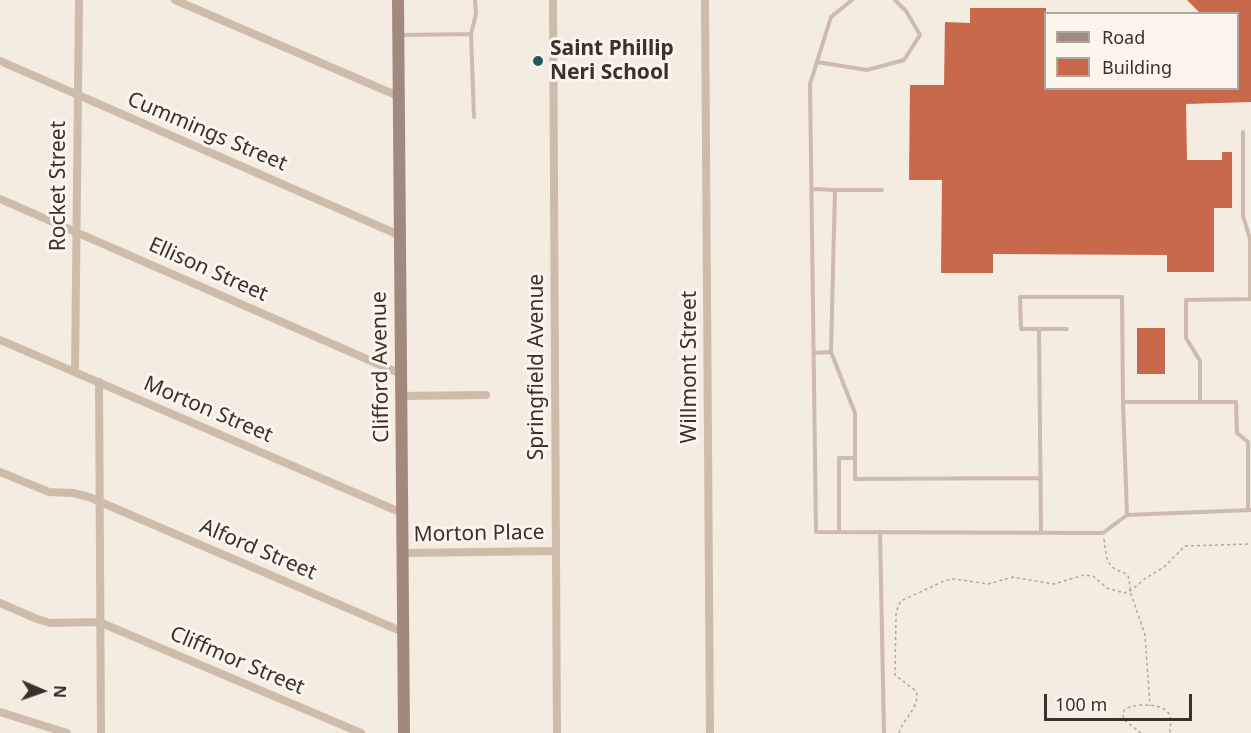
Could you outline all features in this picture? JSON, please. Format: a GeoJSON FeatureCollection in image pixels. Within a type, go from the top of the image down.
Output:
{"type":"FeatureCollection","features":[{"type":"Feature","properties":{"kind":"main road","name":"Clifford Avenue"},"geometry":{"type":"LineString","coordinates":[[398,0],[404,733]]}},
{"type":"Feature","properties":{"kind":"street","name":"Rocket Street"},"geometry":{"type":"LineString","coordinates":[[75,372],[79,0]]}},
{"type":"Feature","properties":{"kind":"street"},"geometry":{"type":"LineString","coordinates":[[175,0],[398,96]]}},
{"type":"Feature","properties":{"kind":"street","name":"Springfield Avenue"},"geometry":{"type":"LineString","coordinates":[[553,0],[557,733]]}},
{"type":"Feature","properties":{"kind":"street","name":"Willmont Street"},"geometry":{"type":"LineString","coordinates":[[705,0],[710,733]]}},
{"type":"Feature","properties":{"kind":"street","name":"Cummings Street"},"geometry":{"type":"LineString","coordinates":[[0,62],[399,235]]}},
{"type":"Feature","properties":{"kind":"street","name":"Ellison Street"},"geometry":{"type":"LineString","coordinates":[[0,200],[401,374]]}},
{"type":"Feature","properties":{"kind":"street","name":"Morton Street"},"geometry":{"type":"LineString","coordinates":[[0,340],[402,513]]}},
{"type":"Feature","properties":{"kind":"street"},"geometry":{"type":"LineString","coordinates":[[99,382],[101,733]]}},
{"type":"Feature","properties":{"kind":"street"},"geometry":{"type":"LineString","coordinates":[[401,396],[486,395]]}},
{"type":"Feature","properties":{"kind":"street","name":"Alford Street"},"geometry":{"type":"LineString","coordinates":[[0,472],[49,492],[81,495],[98,501],[403,632]]}},
{"type":"Feature","properties":{"kind":"street","name":"Morton Place"},"geometry":{"type":"LineString","coordinates":[[403,553],[555,551]]}},
{"type":"Feature","properties":{"kind":"street"},"geometry":{"type":"LineString","coordinates":[[0,603],[50,623],[99,622]]}},
{"type":"Feature","properties":{"kind":"street","name":"Cliffmor Street"},"geometry":{"type":"LineString","coordinates":[[99,622],[360,733]]}},
{"type":"Feature","properties":{"kind":"street"},"geometry":{"type":"LineString","coordinates":[[0,712],[68,733]]}},
{"type":"Feature","properties":{"kind":"lane"},"geometry":{"type":"LineString","coordinates":[[474,117],[471,34],[476,14],[475,0]]}},
{"type":"Feature","properties":{"kind":"lane"},"geometry":{"type":"LineString","coordinates":[[852,0],[831,17],[810,84],[816,532],[1103,533],[1127,515],[1249,510],[1248,442],[1237,433],[1236,402],[1124,402]]}},
{"type":"Feature","properties":{"kind":"lane"},"geometry":{"type":"LineString","coordinates":[[817,62],[867,70],[904,60],[920,35],[906,11],[895,0]]}},
{"type":"Feature","properties":{"kind":"lane"},"geometry":{"type":"LineString","coordinates":[[398,35],[471,34]]}},
{"type":"Feature","properties":{"kind":"lane"},"geometry":{"type":"LineString","coordinates":[[1200,402],[1200,361],[1186,338],[1186,300],[1250,299],[1250,239],[1243,216],[1243,132]]}},
{"type":"Feature","properties":{"kind":"lane"},"geometry":{"type":"LineString","coordinates":[[812,189],[882,190]]}},
{"type":"Feature","properties":{"kind":"lane"},"geometry":{"type":"LineString","coordinates":[[835,189],[831,352],[855,413],[855,479],[1041,478]]}},
{"type":"Feature","properties":{"kind":"lane"},"geometry":{"type":"LineString","coordinates":[[1067,329],[1021,330],[1020,297],[1122,297],[1127,515]]}},
{"type":"Feature","properties":{"kind":"lane"},"geometry":{"type":"LineString","coordinates":[[1039,329],[1041,533]]}},
{"type":"Feature","properties":{"kind":"lane"},"geometry":{"type":"LineString","coordinates":[[814,353],[831,352]]}},
{"type":"Feature","properties":{"kind":"lane"},"geometry":{"type":"LineString","coordinates":[[839,532],[839,458],[855,458]]}},
{"type":"Feature","properties":{"kind":"lane"},"geometry":{"type":"LineString","coordinates":[[880,532],[884,733]]}},
{"type":"Feature","properties":{"kind":"path"},"geometry":{"type":"LineString","coordinates":[[1103,533],[1108,564],[1118,572],[1127,574],[1130,591],[1145,635],[1150,706]]}},
{"type":"Feature","properties":{"kind":"path"},"geometry":{"type":"LineString","coordinates":[[899,733],[915,704],[917,695],[916,691],[895,675],[896,614],[901,601],[946,580],[955,579],[988,584],[1013,577],[1054,584],[1084,574],[1093,576],[1113,591],[1124,593],[1164,567],[1185,546],[1251,543]]}},
{"type":"Feature","properties":{"kind":"path"},"geometry":{"type":"LineString","coordinates":[[1141,733],[1123,719],[1124,710],[1132,706],[1150,706],[1167,711],[1170,716],[1170,733]]}},
{"type":"Feature","properties":{"kind":"building"},"geometry":{"type":"Polygon","coordinates":[[[1187,0],[1251,0],[1251,102],[1186,104],[1187,160],[1222,160],[1222,152],[1232,152],[1232,208],[1214,208],[1214,272],[1167,272],[1167,255],[993,254],[993,273],[941,273],[942,180],[909,180],[910,85],[944,85],[945,22],[970,23],[970,8],[1046,8],[1044,12],[1044,90],[1239,90],[1239,12],[1199,12],[1187,0]]]}},
{"type":"Feature","properties":{"kind":"building"},"geometry":{"type":"Polygon","coordinates":[[[1137,328],[1165,328],[1165,374],[1137,374],[1137,328]]]}},
{"type":"Feature","properties":{"kind":"place","name":"Saint Phillip Neri School"},"geometry":{"type":"Point","coordinates":[538,61]}}]}
